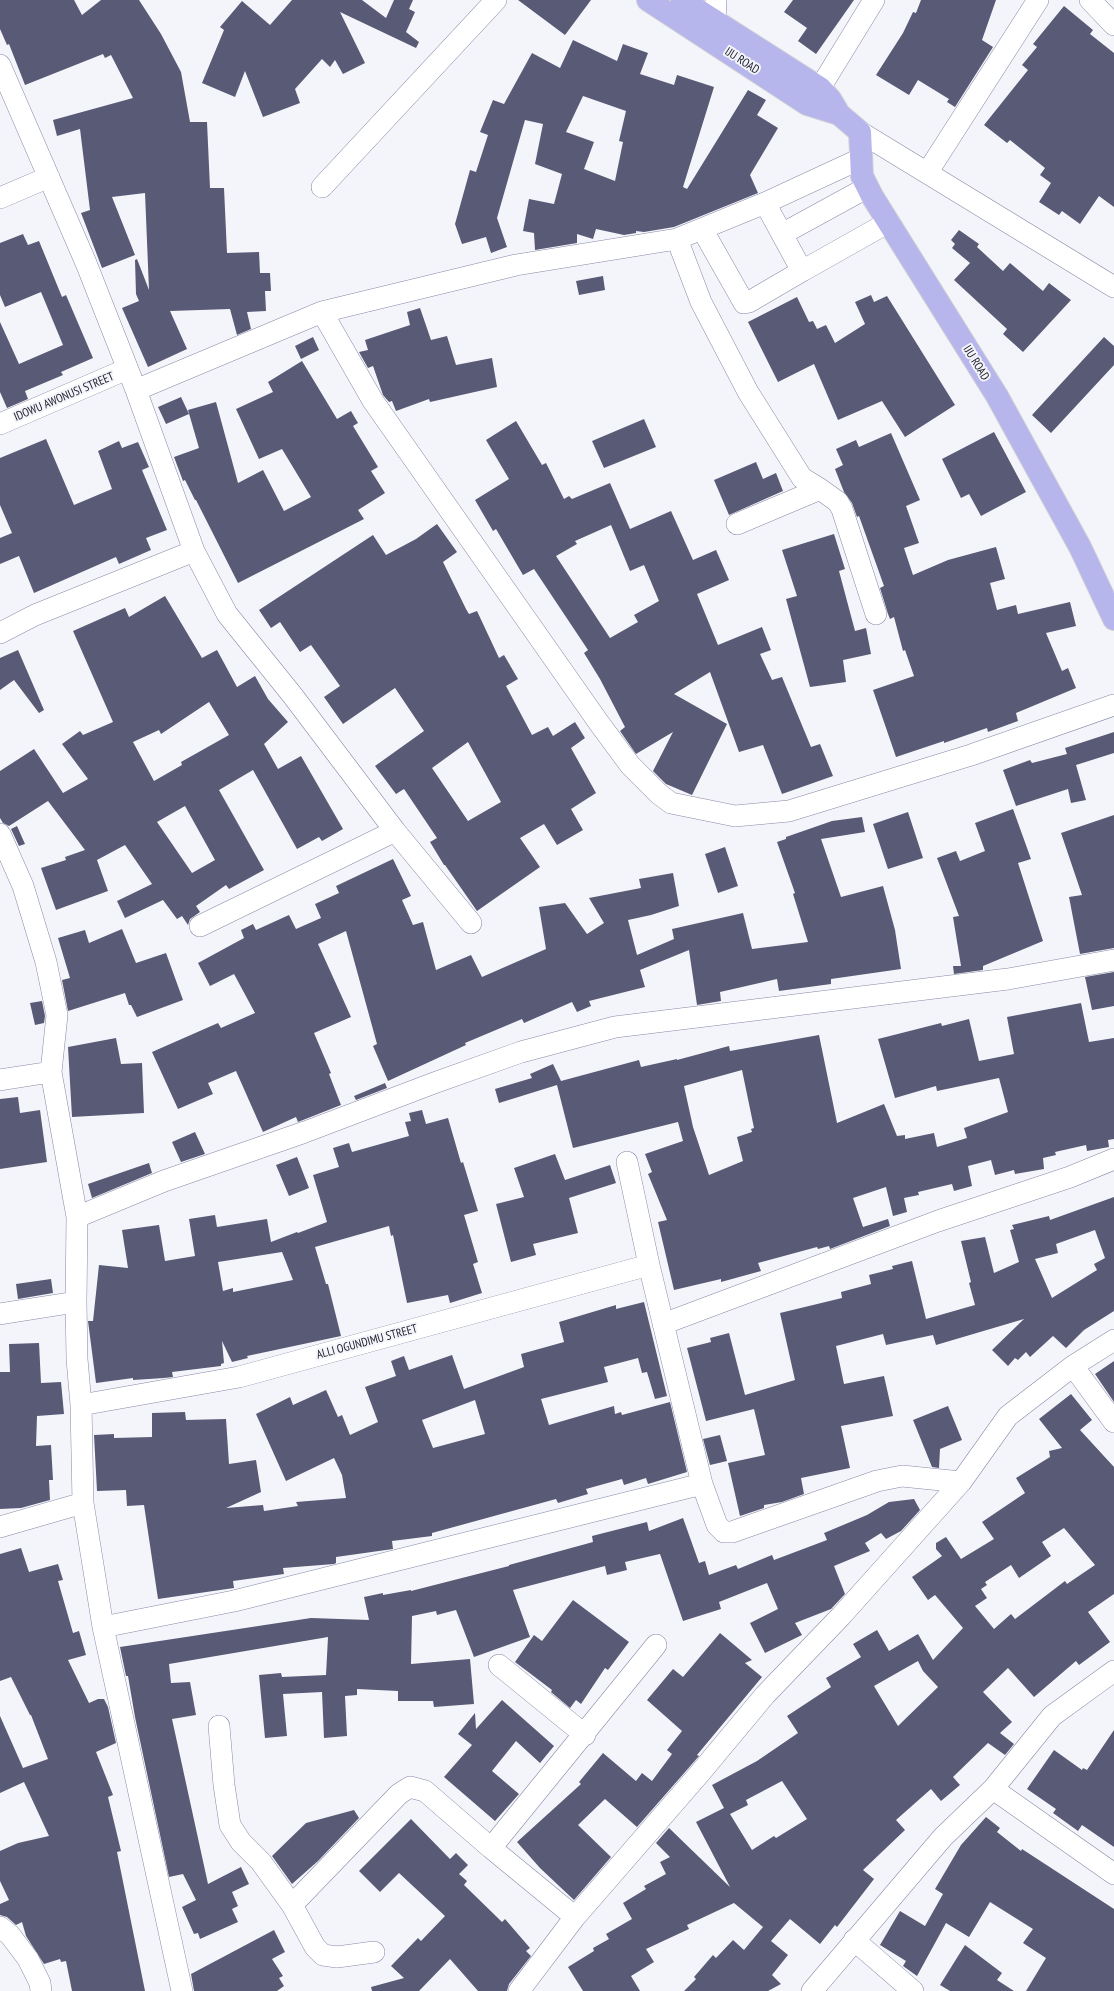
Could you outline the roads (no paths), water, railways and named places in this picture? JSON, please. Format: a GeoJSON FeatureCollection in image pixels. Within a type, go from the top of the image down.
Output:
{"type":"FeatureCollection","features":[{"type":"Feature","properties":{"kind":"main road","name":"IJU ROAD"},"geometry":{"type":"LineString","coordinates":[[648,0],[813,96],[830,99],[839,114],[860,132],[860,159],[862,176],[997,396],[1080,547],[1114,619]]}},
{"type":"Feature","properties":{"kind":"main road","name":"IJU ROAD"},"geometry":{"type":"LineString","coordinates":[[682,0],[715,22],[813,96]]}},
{"type":"Feature","properties":{"kind":"street"},"geometry":{"type":"LineString","coordinates":[[322,187],[496,0]]}},
{"type":"Feature","properties":{"kind":"street"},"geometry":{"type":"LineString","coordinates":[[715,22],[716,0]]}},
{"type":"Feature","properties":{"kind":"street"},"geometry":{"type":"LineString","coordinates":[[813,96],[874,0]]}},
{"type":"Feature","properties":{"kind":"street"},"geometry":{"type":"LineString","coordinates":[[927,173],[1038,0]]}},
{"type":"Feature","properties":{"kind":"street"},"geometry":{"type":"LineString","coordinates":[[1090,0],[1114,25]]}},
{"type":"Feature","properties":{"kind":"street"},"geometry":{"type":"LineString","coordinates":[[0,66],[86,263],[136,390],[194,551],[228,614],[293,696],[395,831],[471,923]]}},
{"type":"Feature","properties":{"kind":"street"},"geometry":{"type":"LineString","coordinates":[[860,132],[1114,287]]}},
{"type":"Feature","properties":{"kind":"street"},"geometry":{"type":"LineString","coordinates":[[136,390],[322,312],[516,264],[677,239],[765,203],[860,159]]}},
{"type":"Feature","properties":{"kind":"street"},"geometry":{"type":"LineString","coordinates":[[0,198],[49,177]]}},
{"type":"Feature","properties":{"kind":"street"},"geometry":{"type":"LineString","coordinates":[[782,234],[868,187]]}},
{"type":"Feature","properties":{"kind":"street"},"geometry":{"type":"LineString","coordinates":[[765,203],[802,271]]}},
{"type":"Feature","properties":{"kind":"street"},"geometry":{"type":"LineString","coordinates":[[702,229],[744,303],[749,302],[889,222]]}},
{"type":"Feature","properties":{"kind":"street"},"geometry":{"type":"LineString","coordinates":[[677,239],[701,302],[748,392],[802,478],[838,502],[842,509],[876,614]]}},
{"type":"Feature","properties":{"kind":"street"},"geometry":{"type":"LineString","coordinates":[[322,312],[373,401],[599,723],[630,765],[659,794],[672,802],[735,816],[789,811],[971,755],[1114,705]]}},
{"type":"Feature","properties":{"kind":"street","name":"IDOWU AWONUSI STREET"},"geometry":{"type":"LineString","coordinates":[[0,424],[127,369]]}},
{"type":"Feature","properties":{"kind":"street"},"geometry":{"type":"LineString","coordinates":[[737,524],[820,489]]}},
{"type":"Feature","properties":{"kind":"street"},"geometry":{"type":"LineString","coordinates":[[0,633],[35,615],[194,551]]}},
{"type":"Feature","properties":{"kind":"street"},"geometry":{"type":"LineString","coordinates":[[200,926],[395,831]]}},
{"type":"Feature","properties":{"kind":"street"},"geometry":{"type":"LineString","coordinates":[[0,834],[23,886],[46,962],[57,1015],[51,1072],[77,1218],[77,1359],[81,1405],[83,1503],[103,1627],[182,1991]]}},
{"type":"Feature","properties":{"kind":"street"},"geometry":{"type":"LineString","coordinates":[[77,1218],[164,1181],[305,1132],[441,1080],[521,1052],[615,1027],[1008,979],[1114,960]]}},
{"type":"Feature","properties":{"kind":"street"},"geometry":{"type":"LineString","coordinates":[[0,1080],[51,1072]]}},
{"type":"Feature","properties":{"kind":"street"},"geometry":{"type":"LineString","coordinates":[[663,1324],[938,1221],[1070,1177],[1114,1158]]}},
{"type":"Feature","properties":{"kind":"street"},"geometry":{"type":"LineString","coordinates":[[627,1162],[649,1265],[702,1484],[717,1525],[724,1532],[732,1532],[877,1481],[902,1476],[962,1482]]}},
{"type":"Feature","properties":{"kind":"street","name":"ALLI OGUNDIMU STREET"},"geometry":{"type":"LineString","coordinates":[[81,1405],[239,1377],[649,1265]]}},
{"type":"Feature","properties":{"kind":"street"},"geometry":{"type":"LineString","coordinates":[[0,1314],[76,1302]]}},
{"type":"Feature","properties":{"kind":"street"},"geometry":{"type":"LineString","coordinates":[[519,1991],[575,1917],[700,1773],[765,1695],[841,1616],[962,1482],[1008,1416],[1073,1366],[1114,1340]]}},
{"type":"Feature","properties":{"kind":"street"},"geometry":{"type":"LineString","coordinates":[[1073,1366],[1114,1422]]}},
{"type":"Feature","properties":{"kind":"street"},"geometry":{"type":"LineString","coordinates":[[103,1627],[234,1601],[702,1484]]}},
{"type":"Feature","properties":{"kind":"street"},"geometry":{"type":"LineString","coordinates":[[0,1527],[83,1503]]}},
{"type":"Feature","properties":{"kind":"street"},"geometry":{"type":"LineString","coordinates":[[491,1848],[585,1735],[656,1646]]}},
{"type":"Feature","properties":{"kind":"street"},"geometry":{"type":"LineString","coordinates":[[499,1665],[585,1735]]}},
{"type":"Feature","properties":{"kind":"street"},"geometry":{"type":"LineString","coordinates":[[812,1991],[943,1836],[993,1789],[1052,1716],[1114,1670]]}},
{"type":"Feature","properties":{"kind":"street"},"geometry":{"type":"LineString","coordinates":[[219,1726],[224,1785],[230,1825],[242,1842],[261,1862],[292,1905],[315,1947],[323,1955],[337,1957],[374,1952]]}},
{"type":"Feature","properties":{"kind":"street"},"geometry":{"type":"LineString","coordinates":[[292,1905],[399,1794],[410,1787],[425,1791],[575,1917]]}},
{"type":"Feature","properties":{"kind":"street"},"geometry":{"type":"LineString","coordinates":[[993,1789],[1114,1874]]}},
{"type":"Feature","properties":{"kind":"street"},"geometry":{"type":"LineString","coordinates":[[0,1926],[10,1935],[28,1958],[40,1983],[41,1991]]}},
{"type":"Feature","properties":{"kind":"street"},"geometry":{"type":"LineString","coordinates":[[854,1940],[913,1991]]}}]}
